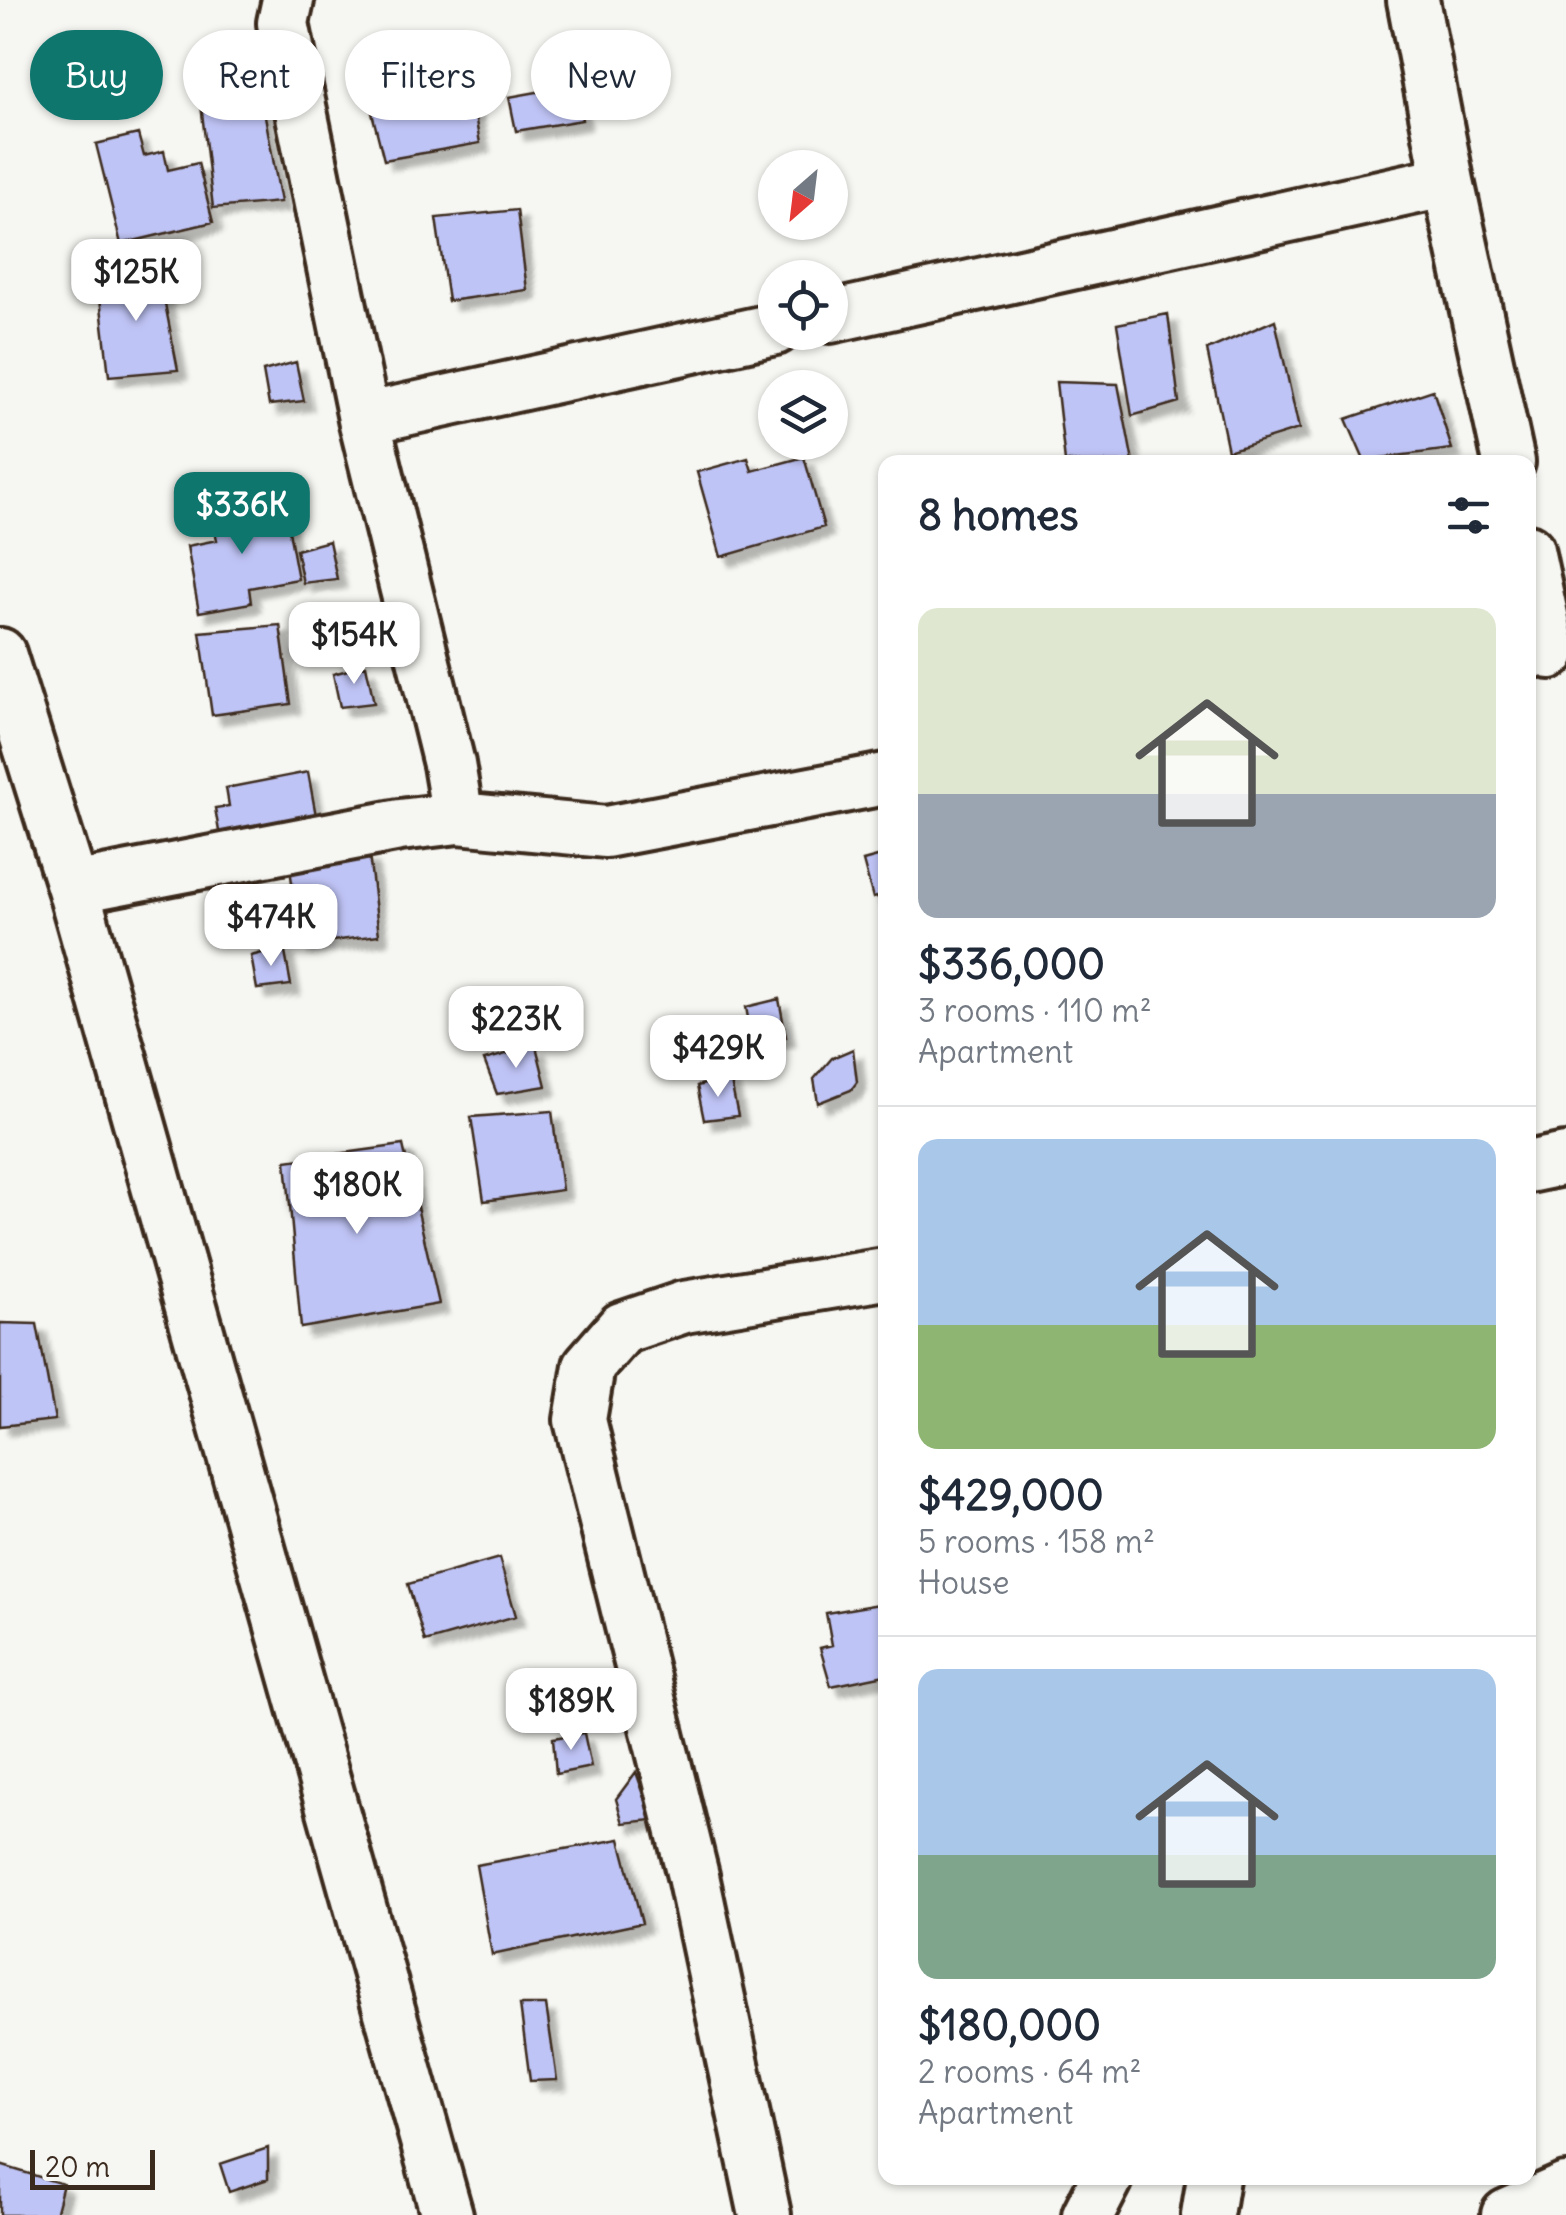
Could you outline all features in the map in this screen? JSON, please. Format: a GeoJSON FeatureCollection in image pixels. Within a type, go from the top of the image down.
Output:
{"type":"FeatureCollection","features":[{"type":"Feature","properties":{"kind":"street"},"geometry":{"type":"LineString","coordinates":[[288,0],[283,23],[364,419],[450,764],[458,818]]}},
{"type":"Feature","properties":{"kind":"street"},"geometry":{"type":"LineString","coordinates":[[1413,0],[1507,455]]}},
{"type":"Feature","properties":{"kind":"street"},"geometry":{"type":"LineString","coordinates":[[848,313],[1448,181]]}},
{"type":"Feature","properties":{"kind":"street"},"geometry":{"type":"LineString","coordinates":[[364,419],[758,333]]}},
{"type":"Feature","properties":{"kind":"street"},"geometry":{"type":"LineString","coordinates":[[1536,591],[1548,653]]}},
{"type":"Feature","properties":{"kind":"street"},"geometry":{"type":"LineString","coordinates":[[0,654],[73,888],[447,2215]]}},
{"type":"Feature","properties":{"kind":"street"},"geometry":{"type":"LineString","coordinates":[[73,888],[400,825],[458,818],[606,832],[878,780]]}},
{"type":"Feature","properties":{"kind":"street"},"geometry":{"type":"LineString","coordinates":[[1536,1165],[1566,1159]]}},
{"type":"Feature","properties":{"kind":"street"},"geometry":{"type":"LineString","coordinates":[[765,2215],[694,1876],[580,1420],[589,1366],[622,1328],[684,1307],[878,1275]]}},
{"type":"Feature","properties":{"kind":"street"},"geometry":{"type":"LineString","coordinates":[[1088,2215],[1103,2185]]}},
{"type":"Feature","properties":{"kind":"street"},"geometry":{"type":"LineString","coordinates":[[1207,2215],[1212,2185]]}},
{"type":"Feature","properties":{"kind":"street"},"geometry":{"type":"LineString","coordinates":[[1508,2215],[1566,2189]]}},
{"type":"Feature","properties":{"kind":"building"},"geometry":{"type":"Polygon","coordinates":[[[531,93],[531,120],[582,120],[516,131],[511,97],[531,93]]]}},
{"type":"Feature","properties":{"kind":"building"},"geometry":{"type":"Polygon","coordinates":[[[203,120],[266,120],[281,202],[213,208],[203,120]]]}},
{"type":"Feature","properties":{"kind":"building"},"geometry":{"type":"Polygon","coordinates":[[[374,120],[476,120],[480,143],[384,160],[374,120]]]}},
{"type":"Feature","properties":{"kind":"building"},"geometry":{"type":"Polygon","coordinates":[[[138,134],[144,156],[164,151],[168,170],[198,163],[213,222],[121,244],[96,144],[138,134]]]}},
{"type":"Feature","properties":{"kind":"building"},"geometry":{"type":"Polygon","coordinates":[[[517,210],[527,290],[448,301],[436,218],[517,210]]]}},
{"type":"Feature","properties":{"kind":"building"},"geometry":{"type":"Polygon","coordinates":[[[97,272],[159,273],[178,370],[109,376],[97,272]]]}},
{"type":"Feature","properties":{"kind":"building"},"geometry":{"type":"Polygon","coordinates":[[[1168,314],[1179,402],[1132,416],[1117,324],[1168,314]]]}},
{"type":"Feature","properties":{"kind":"building"},"geometry":{"type":"Polygon","coordinates":[[[1275,320],[1299,429],[1228,451],[1207,350],[1275,320]]]}},
{"type":"Feature","properties":{"kind":"building"},"geometry":{"type":"Polygon","coordinates":[[[296,362],[304,401],[269,405],[263,371],[296,362]]]}},
{"type":"Feature","properties":{"kind":"building"},"geometry":{"type":"Polygon","coordinates":[[[1056,382],[1118,384],[1132,455],[1064,455],[1056,382]]]}},
{"type":"Feature","properties":{"kind":"building"},"geometry":{"type":"Polygon","coordinates":[[[1433,390],[1452,449],[1362,455],[1346,419],[1433,390]]]}},
{"type":"Feature","properties":{"kind":"building"},"geometry":{"type":"Polygon","coordinates":[[[748,458],[752,471],[805,460],[824,527],[721,557],[697,472],[748,458]]]}},
{"type":"Feature","properties":{"kind":"building"},"geometry":{"type":"Polygon","coordinates":[[[284,504],[298,579],[249,588],[251,603],[199,612],[187,546],[217,540],[212,517],[284,504]]]}},
{"type":"Feature","properties":{"kind":"building"},"geometry":{"type":"Polygon","coordinates":[[[329,541],[337,579],[303,583],[296,550],[329,541]]]}},
{"type":"Feature","properties":{"kind":"building"},"geometry":{"type":"Polygon","coordinates":[[[280,625],[291,704],[212,715],[200,632],[280,625]]]}},
{"type":"Feature","properties":{"kind":"building"},"geometry":{"type":"Polygon","coordinates":[[[366,665],[374,703],[340,707],[333,674],[366,665]]]}},
{"type":"Feature","properties":{"kind":"building"},"geometry":{"type":"Polygon","coordinates":[[[308,772],[319,832],[222,849],[215,808],[229,806],[226,788],[308,772]]]}},
{"type":"Feature","properties":{"kind":"building"},"geometry":{"type":"Polygon","coordinates":[[[369,855],[379,935],[301,945],[289,862],[369,855]]]}},
{"type":"Feature","properties":{"kind":"building"},"geometry":{"type":"Polygon","coordinates":[[[878,857],[878,897],[873,898],[863,861],[878,857]]]}},
{"type":"Feature","properties":{"kind":"building"},"geometry":{"type":"Polygon","coordinates":[[[284,947],[291,985],[257,989],[251,956],[284,947]]]}},
{"type":"Feature","properties":{"kind":"building"},"geometry":{"type":"Polygon","coordinates":[[[779,999],[786,1037],[752,1041],[746,1007],[779,999]]]}},
{"type":"Feature","properties":{"kind":"building"},"geometry":{"type":"Polygon","coordinates":[[[536,1046],[546,1086],[497,1094],[484,1060],[536,1046]]]}},
{"type":"Feature","properties":{"kind":"building"},"geometry":{"type":"Polygon","coordinates":[[[853,1049],[857,1082],[851,1090],[818,1103],[814,1079],[832,1058],[853,1049]]]}},
{"type":"Feature","properties":{"kind":"building"},"geometry":{"type":"Polygon","coordinates":[[[730,1077],[738,1116],[704,1120],[697,1086],[730,1077]]]}},
{"type":"Feature","properties":{"kind":"building"},"geometry":{"type":"Polygon","coordinates":[[[552,1111],[562,1190],[484,1201],[471,1117],[552,1111]]]}},
{"type":"Feature","properties":{"kind":"building"},"geometry":{"type":"Polygon","coordinates":[[[403,1145],[439,1304],[301,1328],[286,1161],[403,1145]]]}},
{"type":"Feature","properties":{"kind":"building"},"geometry":{"type":"Polygon","coordinates":[[[0,1323],[37,1324],[55,1420],[0,1426],[0,1323]]]}},
{"type":"Feature","properties":{"kind":"building"},"geometry":{"type":"Polygon","coordinates":[[[499,1558],[516,1616],[425,1642],[408,1584],[499,1558]]]}},
{"type":"Feature","properties":{"kind":"building"},"geometry":{"type":"Polygon","coordinates":[[[878,1604],[878,1676],[831,1686],[820,1648],[832,1645],[826,1613],[878,1604]]]}},
{"type":"Feature","properties":{"kind":"building"},"geometry":{"type":"Polygon","coordinates":[[[584,1733],[591,1767],[556,1774],[553,1738],[584,1733]]]}},
{"type":"Feature","properties":{"kind":"building"},"geometry":{"type":"Polygon","coordinates":[[[636,1772],[653,1820],[623,1823],[616,1799],[636,1772]]]}},
{"type":"Feature","properties":{"kind":"building"},"geometry":{"type":"Polygon","coordinates":[[[620,1839],[642,1923],[492,1955],[476,1865],[620,1839]]]}},
{"type":"Feature","properties":{"kind":"building"},"geometry":{"type":"Polygon","coordinates":[[[520,2005],[546,2005],[557,2080],[530,2081],[520,2005]]]}},
{"type":"Feature","properties":{"kind":"building"},"geometry":{"type":"Polygon","coordinates":[[[268,2148],[268,2179],[229,2192],[220,2164],[268,2148]]]}},
{"type":"Feature","properties":{"kind":"building"},"geometry":{"type":"Polygon","coordinates":[[[0,2165],[63,2184],[55,2215],[0,2215],[0,2165]]]}}]}
